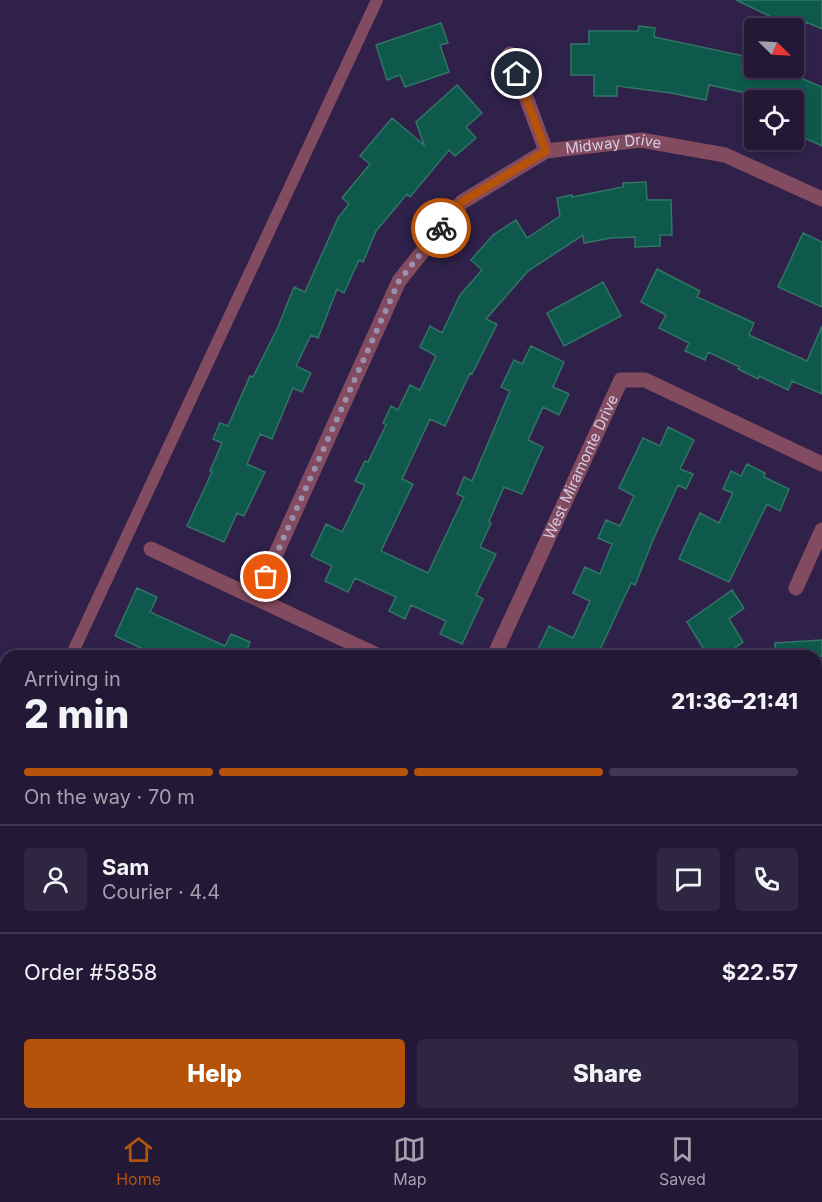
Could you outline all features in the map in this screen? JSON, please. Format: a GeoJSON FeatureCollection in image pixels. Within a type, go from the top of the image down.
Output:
{"type":"FeatureCollection","features":[{"type":"Feature","properties":{"kind":"street"},"geometry":{"type":"LineString","coordinates":[[510,54],[546,151]]}},
{"type":"Feature","properties":{"kind":"street","name":"Midway Drive"},"geometry":{"type":"LineString","coordinates":[[256,598],[399,281],[462,202],[546,151],[640,140],[725,155],[822,199]]}},
{"type":"Feature","properties":{"kind":"street","name":"West Miramonte Drive"},"geometry":{"type":"LineString","coordinates":[[497,650],[621,380],[645,380],[822,464]]}},
{"type":"Feature","properties":{"kind":"street"},"geometry":{"type":"LineString","coordinates":[[796,588],[822,530]]}},
{"type":"Feature","properties":{"kind":"street"},"geometry":{"type":"LineString","coordinates":[[151,549],[366,650]]}},
{"type":"Feature","properties":{"kind":"lane"},"geometry":{"type":"LineString","coordinates":[[74,650],[377,0]]}},
{"type":"Feature","properties":{"kind":"building"},"geometry":{"type":"Polygon","coordinates":[[[736,0],[822,0],[822,29],[806,22],[804,26],[804,18],[774,18],[736,0]]]}},
{"type":"Feature","properties":{"kind":"building"},"geometry":{"type":"Polygon","coordinates":[[[441,23],[448,43],[440,45],[449,72],[405,87],[400,75],[387,80],[376,45],[441,23]]]}},
{"type":"Feature","properties":{"kind":"building"},"geometry":{"type":"Polygon","coordinates":[[[639,26],[655,28],[654,37],[744,56],[742,68],[744,68],[744,78],[801,78],[822,87],[822,146],[804,138],[804,90],[744,90],[744,92],[709,85],[706,100],[617,86],[617,96],[594,96],[594,75],[571,75],[571,44],[589,44],[589,31],[638,31],[639,26]]]}},
{"type":"Feature","properties":{"kind":"building"},"geometry":{"type":"Polygon","coordinates":[[[457,85],[482,113],[466,127],[476,138],[455,156],[449,150],[410,197],[407,194],[376,231],[363,262],[359,260],[344,293],[337,289],[318,338],[311,335],[296,366],[311,373],[302,392],[293,388],[272,439],[260,434],[247,464],[265,472],[244,516],[237,513],[224,542],[187,526],[212,472],[210,471],[222,443],[213,439],[220,423],[228,426],[250,376],[253,377],[278,327],[294,287],[305,292],[338,218],[349,204],[342,198],[370,164],[360,156],[392,118],[424,145],[416,122],[457,85]]]}},
{"type":"Feature","properties":{"kind":"building"},"geometry":{"type":"Polygon","coordinates":[[[646,182],[647,200],[671,200],[672,235],[660,235],[660,246],[635,247],[635,237],[611,238],[584,243],[583,235],[528,271],[486,319],[497,324],[445,426],[430,419],[402,479],[413,484],[381,551],[428,573],[464,497],[457,494],[464,477],[472,481],[510,391],[501,387],[514,360],[522,364],[531,346],[564,362],[553,387],[569,394],[559,415],[543,407],[528,440],[543,447],[522,494],[504,487],[489,521],[491,523],[480,547],[496,554],[476,595],[483,599],[462,644],[440,634],[446,621],[411,605],[405,619],[389,611],[396,597],[355,578],[348,592],[325,581],[332,566],[311,556],[326,524],[342,532],[365,485],[355,481],[365,461],[368,462],[386,425],[383,423],[391,406],[398,410],[410,385],[420,390],[436,356],[420,347],[430,326],[442,333],[460,295],[482,270],[471,260],[493,235],[516,220],[527,238],[560,216],[557,198],[623,187],[623,183],[646,182]]]}},
{"type":"Feature","properties":{"kind":"building"},"geometry":{"type":"Polygon","coordinates":[[[803,233],[822,242],[822,307],[778,287],[803,233]]]}},
{"type":"Feature","properties":{"kind":"building"},"geometry":{"type":"Polygon","coordinates":[[[657,269],[700,291],[697,297],[754,323],[749,335],[807,361],[822,326],[822,394],[792,381],[788,390],[759,376],[758,379],[738,369],[740,367],[708,352],[705,360],[685,351],[689,343],[659,328],[666,315],[641,302],[657,269]]]}},
{"type":"Feature","properties":{"kind":"building"},"geometry":{"type":"Polygon","coordinates":[[[603,282],[621,316],[564,346],[547,313],[603,282]]]}},
{"type":"Feature","properties":{"kind":"building"},"geometry":{"type":"Polygon","coordinates":[[[668,427],[694,440],[680,469],[693,474],[686,489],[678,485],[635,585],[631,583],[600,650],[538,650],[549,626],[573,638],[590,601],[573,593],[585,567],[600,574],[612,544],[598,538],[606,520],[620,526],[634,496],[619,488],[643,438],[660,446],[668,427]]]}},
{"type":"Feature","properties":{"kind":"building"},"geometry":{"type":"Polygon","coordinates":[[[747,464],[765,473],[764,477],[789,489],[780,511],[767,504],[729,582],[679,559],[700,513],[719,523],[733,493],[723,489],[731,471],[741,476],[747,464]]]}},
{"type":"Feature","properties":{"kind":"building"},"geometry":{"type":"Polygon","coordinates":[[[137,588],[157,597],[150,612],[225,646],[231,634],[250,642],[247,650],[145,650],[115,636],[137,588]]]}},
{"type":"Feature","properties":{"kind":"building"},"geometry":{"type":"Polygon","coordinates":[[[732,590],[744,608],[729,619],[743,642],[732,650],[704,650],[687,622],[732,590]]]}},
{"type":"Feature","properties":{"kind":"building"},"geometry":{"type":"Polygon","coordinates":[[[822,640],[822,650],[775,650],[775,643],[822,640]]]}},
{"type":"Feature","properties":{"kind":"way so far"},"geometry":{"type":"LineString","coordinates":[[266,577],[399,281],[441,228]]}},
{"type":"Feature","properties":{"kind":"route"},"geometry":{"type":"LineString","coordinates":[[441,228],[462,202],[546,151],[517,74]]}}]}
